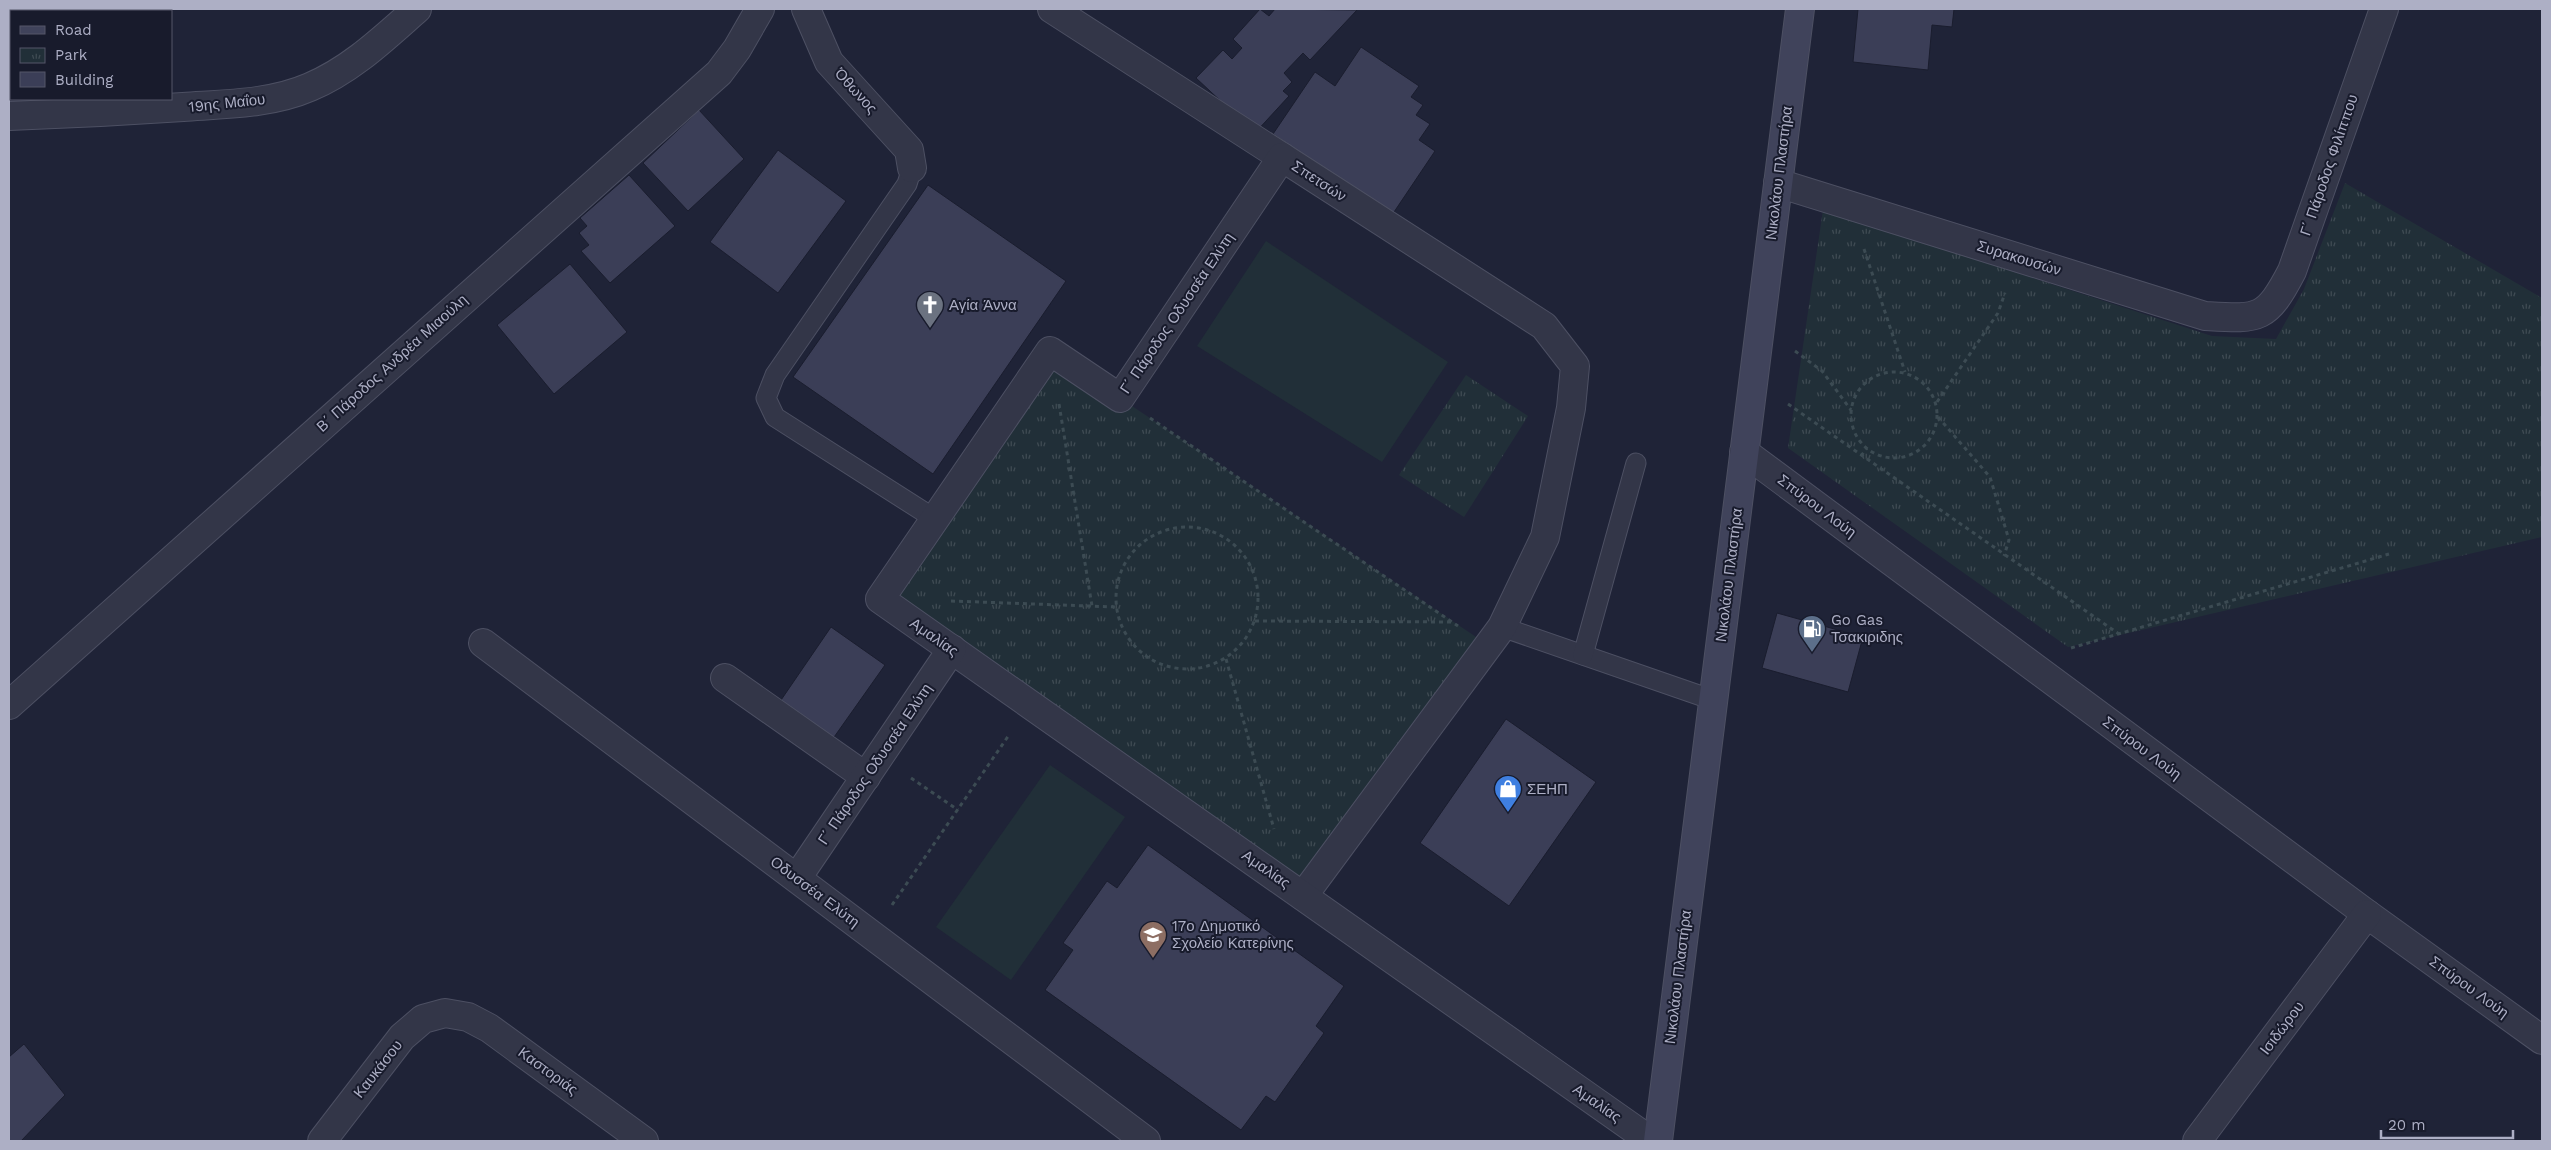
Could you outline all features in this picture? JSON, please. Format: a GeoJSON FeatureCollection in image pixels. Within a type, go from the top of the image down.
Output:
{"type":"FeatureCollection","features":[{"type":"Feature","properties":{"kind":"main road","name":"Νικολάου Πλαστήρα"},"geometry":{"type":"LineString","coordinates":[[1658,1141],[1800,9]]}},
{"type":"Feature","properties":{"kind":"street","name":"19ης Μαΐου"},"geometry":{"type":"LineString","coordinates":[[9,116],[217,105],[280,96],[309,87],[336,74],[383,39],[417,9]]}},
{"type":"Feature","properties":{"kind":"street","name":"Β΄ Πάροδος Ανδρέα Μιαούλη"},"geometry":{"type":"LineString","coordinates":[[9,705],[720,73],[737,49],[760,9]]}},
{"type":"Feature","properties":{"kind":"street","name":"Όθωνος"},"geometry":{"type":"LineString","coordinates":[[806,9],[829,62],[909,150],[912,168]]}},
{"type":"Feature","properties":{"kind":"street","name":"Σπετσών"},"geometry":{"type":"LineString","coordinates":[[1052,9],[1544,326],[1575,366],[1571,408],[1545,537],[1495,636]]}},
{"type":"Feature","properties":{"kind":"street","name":"Γ΄ Πάροδος Φιλίππου"},"geometry":{"type":"LineString","coordinates":[[2262,314],[2280,295],[2292,271],[2384,9]]}},
{"type":"Feature","properties":{"kind":"street","name":"Γ΄ Πάροδος Οδυσσέα Ελύτη"},"geometry":{"type":"LineString","coordinates":[[1050,351],[1120,398],[1282,157]]}},
{"type":"Feature","properties":{"kind":"street","name":"Συρακουσών"},"geometry":{"type":"LineString","coordinates":[[1778,183],[2205,316],[2238,318],[2262,314]]}},
{"type":"Feature","properties":{"kind":"street"},"geometry":{"type":"LineString","coordinates":[[935,519],[1050,351]]}},
{"type":"Feature","properties":{"kind":"street","name":"Σπύρου Λούη"},"geometry":{"type":"LineString","coordinates":[[1744,452],[2367,914],[2542,1040]]}},
{"type":"Feature","properties":{"kind":"street","name":"Αμαλίας"},"geometry":{"type":"LineString","coordinates":[[935,519],[880,599],[1651,1141]]}},
{"type":"Feature","properties":{"kind":"street"},"geometry":{"type":"LineString","coordinates":[[1303,896],[1495,636]]}},
{"type":"Feature","properties":{"kind":"street","name":"Οδυσσέα Ελύτη"},"geometry":{"type":"LineString","coordinates":[[484,643],[872,935],[1130,1137]]}},
{"type":"Feature","properties":{"kind":"street","name":"Γ΄ Πάροδος Οδυσσέα Ελύτη"},"geometry":{"type":"LineString","coordinates":[[797,878],[952,649]]}},
{"type":"Feature","properties":{"kind":"street"},"geometry":{"type":"LineString","coordinates":[[725,678],[872,767]]}},
{"type":"Feature","properties":{"kind":"street","name":"Ισιδώρου"},"geometry":{"type":"LineString","coordinates":[[2198,1141],[2367,914]]}},
{"type":"Feature","properties":{"kind":"street","name":"Καυκάσου"},"geometry":{"type":"LineString","coordinates":[[322,1141],[402,1038],[423,1018],[445,1013]]}},
{"type":"Feature","properties":{"kind":"street","name":"Καστοριάς"},"geometry":{"type":"LineString","coordinates":[[445,1013],[468,1017],[489,1028],[644,1141]]}},
{"type":"Feature","properties":{"kind":"lane"},"geometry":{"type":"LineString","coordinates":[[912,168],[907,184],[775,375],[766,398],[775,417],[935,519]]}},
{"type":"Feature","properties":{"kind":"lane"},"geometry":{"type":"LineString","coordinates":[[1583,655],[1636,463]]}},
{"type":"Feature","properties":{"kind":"lane"},"geometry":{"type":"LineString","coordinates":[[1495,636],[1583,655],[1713,700]]}},
{"type":"Feature","properties":{"kind":"path"},"geometry":{"type":"LineString","coordinates":[[1863,244],[1905,372]]}},
{"type":"Feature","properties":{"kind":"path"},"geometry":{"type":"LineString","coordinates":[[1936,402],[1998,313],[2007,286],[2005,253]]}},
{"type":"Feature","properties":{"kind":"path"},"geometry":{"type":"LineString","coordinates":[[1760,325],[1822,371],[1851,410]]}},
{"type":"Feature","properties":{"kind":"path"},"geometry":{"type":"LineString","coordinates":[[1050,351],[1092,606]]}},
{"type":"Feature","properties":{"kind":"path"},"geometry":{"type":"LineString","coordinates":[[1890,371],[1905,372],[1918,378],[1929,389],[1936,402],[1938,416],[1929,442],[1912,454],[1892,458],[1879,455],[1867,448],[1857,438],[1852,425],[1851,410],[1855,396],[1863,384],[1876,375],[1890,371]]}},
{"type":"Feature","properties":{"kind":"path"},"geometry":{"type":"LineString","coordinates":[[1753,379],[2004,556],[2119,634]]}},
{"type":"Feature","properties":{"kind":"path"},"geometry":{"type":"LineString","coordinates":[[1120,398],[1452,622],[1495,636]]}},
{"type":"Feature","properties":{"kind":"path"},"geometry":{"type":"LineString","coordinates":[[1938,416],[1990,477],[2009,540],[2004,556]]}},
{"type":"Feature","properties":{"kind":"path"},"geometry":{"type":"LineString","coordinates":[[1861,456],[1867,448]]}},
{"type":"Feature","properties":{"kind":"path"},"geometry":{"type":"LineString","coordinates":[[1183,527],[1206,529],[1226,538],[1244,553],[1255,574],[1259,598],[1255,622],[1244,643],[1226,659],[1204,668],[1179,670],[1156,663],[1136,649],[1122,629],[1116,607],[1117,583],[1125,562],[1141,544],[1160,532],[1183,527]]}},
{"type":"Feature","properties":{"kind":"path"},"geometry":{"type":"LineString","coordinates":[[2026,661],[2389,554]]}},
{"type":"Feature","properties":{"kind":"path"},"geometry":{"type":"LineString","coordinates":[[948,601],[1116,607]]}},
{"type":"Feature","properties":{"kind":"path"},"geometry":{"type":"LineString","coordinates":[[1255,622],[1452,622]]}},
{"type":"Feature","properties":{"kind":"path"},"geometry":{"type":"LineString","coordinates":[[1226,659],[1274,830]]}},
{"type":"Feature","properties":{"kind":"path"},"geometry":{"type":"LineString","coordinates":[[872,935],[1031,704]]}},
{"type":"Feature","properties":{"kind":"path"},"geometry":{"type":"LineString","coordinates":[[872,767],[958,810]]}},
{"type":"Feature","properties":{"kind":"green space"},"geometry":{"type":"Polygon","coordinates":[[[2345,183],[2542,298],[2542,537],[2068,647],[1788,448],[1823,210],[2212,336],[2276,339],[2304,289],[2345,183]]]}},
{"type":"Feature","properties":{"kind":"green space"},"geometry":{"type":"Polygon","coordinates":[[[1266,241],[1448,362],[1382,462],[1197,346],[1266,241]]]}},
{"type":"Feature","properties":{"kind":"green space"},"geometry":{"type":"Polygon","coordinates":[[[1050,351],[1488,645],[1303,896],[880,599],[1050,351]]]}},
{"type":"Feature","properties":{"kind":"green space"},"geometry":{"type":"Polygon","coordinates":[[[1466,375],[1528,416],[1464,517],[1399,475],[1466,375]]]}},
{"type":"Feature","properties":{"kind":"green space"},"geometry":{"type":"Polygon","coordinates":[[[1050,765],[1125,817],[1011,980],[936,927],[1050,765]]]}},
{"type":"Feature","properties":{"kind":"building"},"geometry":{"type":"Polygon","coordinates":[[[1260,9],[1269,16],[1275,9],[1357,10],[1310,60],[1303,53],[1284,73],[1292,82],[1283,91],[1289,96],[1255,133],[1196,78],[1223,50],[1232,59],[1242,48],[1233,39],[1260,9]]]}},
{"type":"Feature","properties":{"kind":"building"},"geometry":{"type":"Polygon","coordinates":[[[1858,9],[1954,9],[1952,27],[1932,25],[1928,70],[1853,62],[1858,9]]]}},
{"type":"Feature","properties":{"kind":"building"},"geometry":{"type":"Polygon","coordinates":[[[1361,47],[1419,86],[1411,97],[1423,105],[1416,115],[1430,124],[1419,140],[1435,151],[1392,215],[1273,134],[1315,72],[1335,86],[1361,47]]]}},
{"type":"Feature","properties":{"kind":"building"},"geometry":{"type":"Polygon","coordinates":[[[699,110],[744,159],[688,211],[643,163],[699,110]]]}},
{"type":"Feature","properties":{"kind":"building"},"geometry":{"type":"Polygon","coordinates":[[[778,150],[846,201],[778,293],[710,242],[778,150]]]}},
{"type":"Feature","properties":{"kind":"building"},"geometry":{"type":"Polygon","coordinates":[[[629,175],[675,226],[610,283],[581,251],[589,245],[579,233],[587,226],[580,218],[629,175]]]}},
{"type":"Feature","properties":{"kind":"building","name":"Αγία Άννα"},"geometry":{"type":"Polygon","coordinates":[[[928,185],[1066,281],[933,474],[793,377],[928,185]]]}},
{"type":"Feature","properties":{"kind":"building"},"geometry":{"type":"Polygon","coordinates":[[[570,264],[627,332],[554,394],[497,325],[570,264]]]}},
{"type":"Feature","properties":{"kind":"building","name":"Go Gas Τσακιριδης"},"geometry":{"type":"Polygon","coordinates":[[[1777,613],[1863,637],[1848,692],[1762,668],[1777,613]]]}},
{"type":"Feature","properties":{"kind":"building"},"geometry":{"type":"Polygon","coordinates":[[[831,627],[885,665],[832,740],[779,703],[831,627]]]}},
{"type":"Feature","properties":{"kind":"building","name":"ΣΕΗΠ"},"geometry":{"type":"Polygon","coordinates":[[[1506,719],[1596,782],[1509,906],[1420,843],[1506,719]]]}},
{"type":"Feature","properties":{"kind":"building"},"geometry":{"type":"Polygon","coordinates":[[[1148,845],[1344,986],[1316,1026],[1324,1033],[1275,1102],[1266,1096],[1241,1130],[1045,990],[1073,950],[1063,943],[1107,881],[1117,888],[1148,845]]]}},
{"type":"Feature","properties":{"kind":"building"},"geometry":{"type":"Polygon","coordinates":[[[24,1044],[65,1095],[21,1141],[9,1141],[9,1057],[24,1044]]]}},
{"type":"Feature","properties":{"kind":"place","name":"Αγία Άννα"},"geometry":{"type":"Point","coordinates":[930,329]}},
{"type":"Feature","properties":{"kind":"place","name":"Go Gas Τσακιριδης"},"geometry":{"type":"Point","coordinates":[1812,653]}},
{"type":"Feature","properties":{"kind":"place","name":"ΣΕΗΠ"},"geometry":{"type":"Point","coordinates":[1508,813]}},
{"type":"Feature","properties":{"kind":"place","name":"17ο Δημοτικό Σχολείο Κατερίνης"},"geometry":{"type":"Point","coordinates":[1153,959]}}]}
